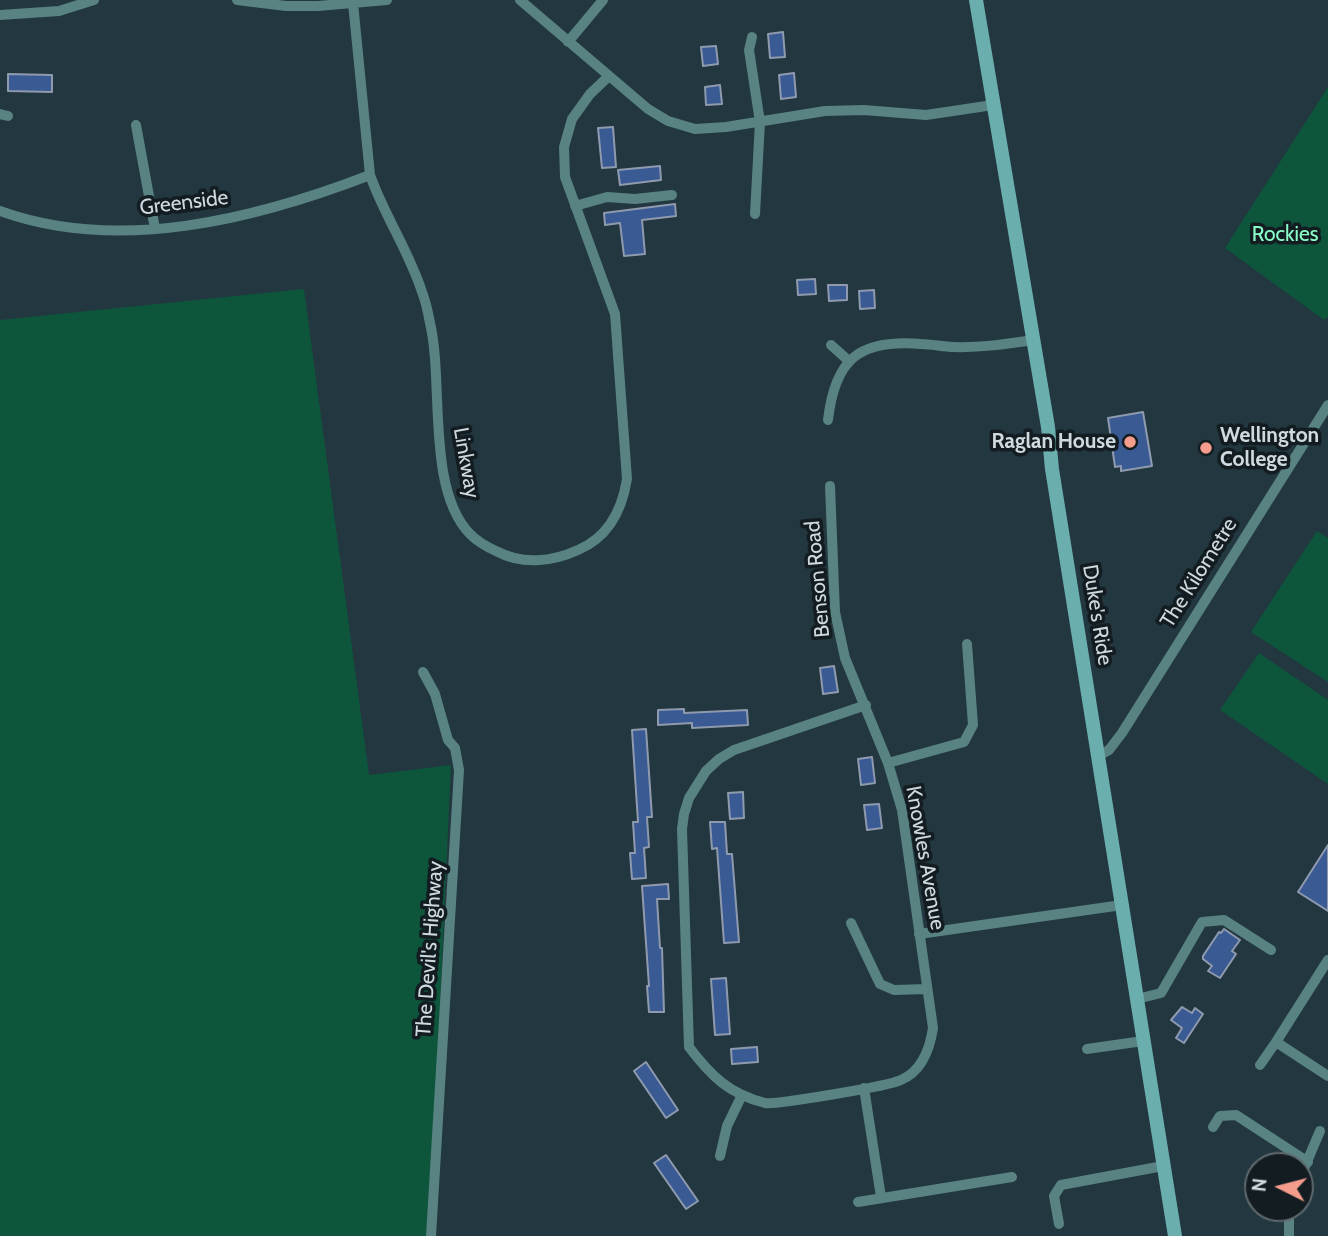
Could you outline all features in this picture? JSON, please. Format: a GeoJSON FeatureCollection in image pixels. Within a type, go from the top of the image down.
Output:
{"type":"FeatureCollection","features":[{"type":"Feature","properties":{"kind":"main road","name":"Duke's Ride"},"geometry":{"type":"LineString","coordinates":[[976,0],[1034,340],[1052,469],[1175,1236]]}},
{"type":"Feature","properties":{"kind":"street"},"geometry":{"type":"LineString","coordinates":[[0,15],[59,11],[94,0]]}},
{"type":"Feature","properties":{"kind":"street"},"geometry":{"type":"LineString","coordinates":[[237,0],[286,3],[387,0]]}},
{"type":"Feature","properties":{"kind":"street"},"geometry":{"type":"LineString","coordinates":[[520,0],[648,109],[668,121],[695,129],[825,111],[864,110],[926,115],[993,105]]}},
{"type":"Feature","properties":{"kind":"street"},"geometry":{"type":"LineString","coordinates":[[568,42],[603,0]]}},
{"type":"Feature","properties":{"kind":"street","name":"Linkway"},"geometry":{"type":"LineString","coordinates":[[353,3],[370,175],[377,196],[423,292],[433,334],[443,471],[457,518],[470,535],[485,546],[506,556],[523,560],[542,561],[562,556],[580,550],[594,541],[608,528],[623,504],[628,480],[615,314],[565,177],[566,137],[572,119],[590,93],[609,76]]}},
{"type":"Feature","properties":{"kind":"street"},"geometry":{"type":"LineString","coordinates":[[752,37],[749,50],[760,122],[755,214]]}},
{"type":"Feature","properties":{"kind":"street"},"geometry":{"type":"LineString","coordinates":[[136,125],[155,229]]}},
{"type":"Feature","properties":{"kind":"street","name":"Greenside"},"geometry":{"type":"LineString","coordinates":[[0,211],[29,221],[87,230],[155,229],[240,215],[314,197],[370,175]]}},
{"type":"Feature","properties":{"kind":"street"},"geometry":{"type":"LineString","coordinates":[[575,206],[607,197],[635,199],[672,195]]}},
{"type":"Feature","properties":{"kind":"street"},"geometry":{"type":"LineString","coordinates":[[828,420],[834,383],[849,361],[862,351],[890,344],[990,346],[1034,340]]}},
{"type":"Feature","properties":{"kind":"street"},"geometry":{"type":"LineString","coordinates":[[831,345],[849,361]]}},
{"type":"Feature","properties":{"kind":"street","name":"The Kilometre"},"geometry":{"type":"LineString","coordinates":[[1098,756],[1108,750],[1122,733],[1328,405]]}},
{"type":"Feature","properties":{"kind":"street","name":"Benson Road"},"geometry":{"type":"LineString","coordinates":[[830,486],[835,612],[845,658],[866,705]]}},
{"type":"Feature","properties":{"kind":"street"},"geometry":{"type":"LineString","coordinates":[[888,764],[964,742],[973,725],[967,644]]}},
{"type":"Feature","properties":{"kind":"street","name":"The Devil's Highway"},"geometry":{"type":"LineString","coordinates":[[423,672],[435,694],[448,740],[455,748],[459,770],[431,1236]]}},
{"type":"Feature","properties":{"kind":"street","name":"Knowles Avenue"},"geometry":{"type":"LineString","coordinates":[[866,705],[902,810],[933,1028],[930,1046],[920,1065],[902,1080],[768,1104],[741,1095],[710,1074],[689,1047],[682,829],[686,806],[706,771],[734,750],[866,705]]}},
{"type":"Feature","properties":{"kind":"street"},"geometry":{"type":"LineString","coordinates":[[919,934],[1122,905]]}},
{"type":"Feature","properties":{"kind":"street"},"geometry":{"type":"LineString","coordinates":[[1137,999],[1161,993],[1202,922],[1224,920],[1271,950]]}},
{"type":"Feature","properties":{"kind":"street"},"geometry":{"type":"LineString","coordinates":[[850,923],[880,984],[894,990],[927,989]]}},
{"type":"Feature","properties":{"kind":"street"},"geometry":{"type":"LineString","coordinates":[[1260,1065],[1328,960]]}},
{"type":"Feature","properties":{"kind":"street"},"geometry":{"type":"LineString","coordinates":[[1087,1049],[1143,1041]]}},
{"type":"Feature","properties":{"kind":"street"},"geometry":{"type":"LineString","coordinates":[[1276,1042],[1328,1076]]}},
{"type":"Feature","properties":{"kind":"street"},"geometry":{"type":"LineString","coordinates":[[864,1088],[881,1197]]}},
{"type":"Feature","properties":{"kind":"street"},"geometry":{"type":"LineString","coordinates":[[720,1156],[727,1126],[741,1095]]}},
{"type":"Feature","properties":{"kind":"street"},"geometry":{"type":"LineString","coordinates":[[1213,1128],[1220,1116],[1236,1115],[1293,1152]]}},
{"type":"Feature","properties":{"kind":"street"},"geometry":{"type":"LineString","coordinates":[[1312,1152],[1320,1131]]}},
{"type":"Feature","properties":{"kind":"street"},"geometry":{"type":"LineString","coordinates":[[1059,1223],[1054,1196],[1061,1185],[1163,1166]]}},
{"type":"Feature","properties":{"kind":"street"},"geometry":{"type":"LineString","coordinates":[[858,1202],[1013,1177]]}},
{"type":"Feature","properties":{"kind":"green space","name":"Rockies"},"geometry":{"type":"Polygon","coordinates":[[[1328,87],[1328,317],[1324,320],[1225,248],[1328,87]]]}},
{"type":"Feature","properties":{"kind":"green space"},"geometry":{"type":"Polygon","coordinates":[[[304,289],[369,775],[451,765],[434,1137],[442,1138],[435,1236],[0,1236],[0,320],[304,289]]]}},
{"type":"Feature","properties":{"kind":"green space"},"geometry":{"type":"Polygon","coordinates":[[[1317,531],[1328,538],[1328,682],[1251,632],[1317,531]]]}},
{"type":"Feature","properties":{"kind":"green space"},"geometry":{"type":"Polygon","coordinates":[[[1259,653],[1328,700],[1328,784],[1220,710],[1259,653]]]}},
{"type":"Feature","properties":{"kind":"building"},"geometry":{"type":"Polygon","coordinates":[[[783,32],[785,57],[770,58],[768,34],[783,32]]]}},
{"type":"Feature","properties":{"kind":"building"},"geometry":{"type":"Polygon","coordinates":[[[716,46],[718,64],[703,66],[701,47],[716,46]]]}},
{"type":"Feature","properties":{"kind":"building"},"geometry":{"type":"Polygon","coordinates":[[[794,73],[796,97],[781,99],[779,75],[794,73]]]}},
{"type":"Feature","properties":{"kind":"building"},"geometry":{"type":"Polygon","coordinates":[[[8,74],[52,75],[52,92],[8,91],[8,74]]]}},
{"type":"Feature","properties":{"kind":"building"},"geometry":{"type":"Polygon","coordinates":[[[720,85],[722,104],[706,105],[705,87],[720,85]]]}},
{"type":"Feature","properties":{"kind":"building"},"geometry":{"type":"Polygon","coordinates":[[[613,127],[616,167],[602,168],[598,128],[613,127]]]}},
{"type":"Feature","properties":{"kind":"building"},"geometry":{"type":"Polygon","coordinates":[[[660,166],[661,180],[620,185],[618,170],[660,166]]]}},
{"type":"Feature","properties":{"kind":"building"},"geometry":{"type":"Polygon","coordinates":[[[675,204],[676,216],[642,220],[645,254],[624,256],[620,223],[605,225],[604,213],[675,204]]]}},
{"type":"Feature","properties":{"kind":"building"},"geometry":{"type":"Polygon","coordinates":[[[815,279],[816,294],[798,295],[797,280],[815,279]]]}},
{"type":"Feature","properties":{"kind":"building"},"geometry":{"type":"Polygon","coordinates":[[[828,285],[847,285],[847,300],[829,301],[828,285]]]}},
{"type":"Feature","properties":{"kind":"building"},"geometry":{"type":"Polygon","coordinates":[[[874,290],[875,308],[860,309],[859,291],[874,290]]]}},
{"type":"Feature","properties":{"kind":"building","name":"Raglan House"},"geometry":{"type":"Polygon","coordinates":[[[1143,412],[1152,466],[1121,471],[1121,466],[1115,467],[1108,418],[1143,412]]]}},
{"type":"Feature","properties":{"kind":"building"},"geometry":{"type":"Polygon","coordinates":[[[834,666],[838,692],[823,694],[820,668],[834,666]]]}},
{"type":"Feature","properties":{"kind":"building"},"geometry":{"type":"Polygon","coordinates":[[[684,709],[684,713],[747,710],[748,725],[692,728],[692,723],[658,725],[658,710],[684,709]]]}},
{"type":"Feature","properties":{"kind":"building"},"geometry":{"type":"Polygon","coordinates":[[[646,729],[652,817],[647,817],[649,847],[644,848],[646,878],[632,879],[630,853],[635,853],[633,822],[638,822],[632,730],[646,729]]]}},
{"type":"Feature","properties":{"kind":"building"},"geometry":{"type":"Polygon","coordinates":[[[872,757],[875,783],[861,785],[858,759],[872,757]]]}},
{"type":"Feature","properties":{"kind":"building"},"geometry":{"type":"Polygon","coordinates":[[[743,792],[744,818],[730,819],[728,793],[743,792]]]}},
{"type":"Feature","properties":{"kind":"building"},"geometry":{"type":"Polygon","coordinates":[[[879,804],[882,828],[867,830],[864,805],[879,804]]]}},
{"type":"Feature","properties":{"kind":"building"},"geometry":{"type":"Polygon","coordinates":[[[710,822],[725,822],[727,854],[732,854],[739,942],[724,943],[717,848],[712,849],[710,822]]]}},
{"type":"Feature","properties":{"kind":"building"},"geometry":{"type":"Polygon","coordinates":[[[1328,845],[1328,911],[1298,892],[1328,845]]]}},
{"type":"Feature","properties":{"kind":"building"},"geometry":{"type":"Polygon","coordinates":[[[668,884],[669,899],[657,899],[664,1012],[649,1012],[642,886],[668,884]]]}},
{"type":"Feature","properties":{"kind":"building"},"geometry":{"type":"Polygon","coordinates":[[[1224,929],[1240,940],[1232,951],[1236,954],[1220,978],[1208,971],[1212,966],[1203,956],[1219,932],[1224,929]]]}},
{"type":"Feature","properties":{"kind":"building"},"geometry":{"type":"Polygon","coordinates":[[[726,978],[730,1034],[715,1035],[711,979],[726,978]]]}},
{"type":"Feature","properties":{"kind":"building"},"geometry":{"type":"Polygon","coordinates":[[[1182,1007],[1192,1013],[1195,1008],[1203,1014],[1184,1043],[1176,1038],[1182,1028],[1171,1020],[1182,1007]]]}},
{"type":"Feature","properties":{"kind":"building"},"geometry":{"type":"Polygon","coordinates":[[[757,1047],[758,1062],[732,1064],[731,1049],[757,1047]]]}},
{"type":"Feature","properties":{"kind":"building"},"geometry":{"type":"Polygon","coordinates":[[[646,1062],[678,1110],[666,1118],[634,1071],[646,1062]]]}},
{"type":"Feature","properties":{"kind":"building"},"geometry":{"type":"Polygon","coordinates":[[[666,1155],[698,1201],[686,1209],[654,1163],[666,1155]]]}},
{"type":"Feature","properties":{"kind":"place","name":"Raglan House"},"geometry":{"type":"Point","coordinates":[1130,442]}},
{"type":"Feature","properties":{"kind":"place","name":"Wellington College"},"geometry":{"type":"Point","coordinates":[1206,448]}}]}
